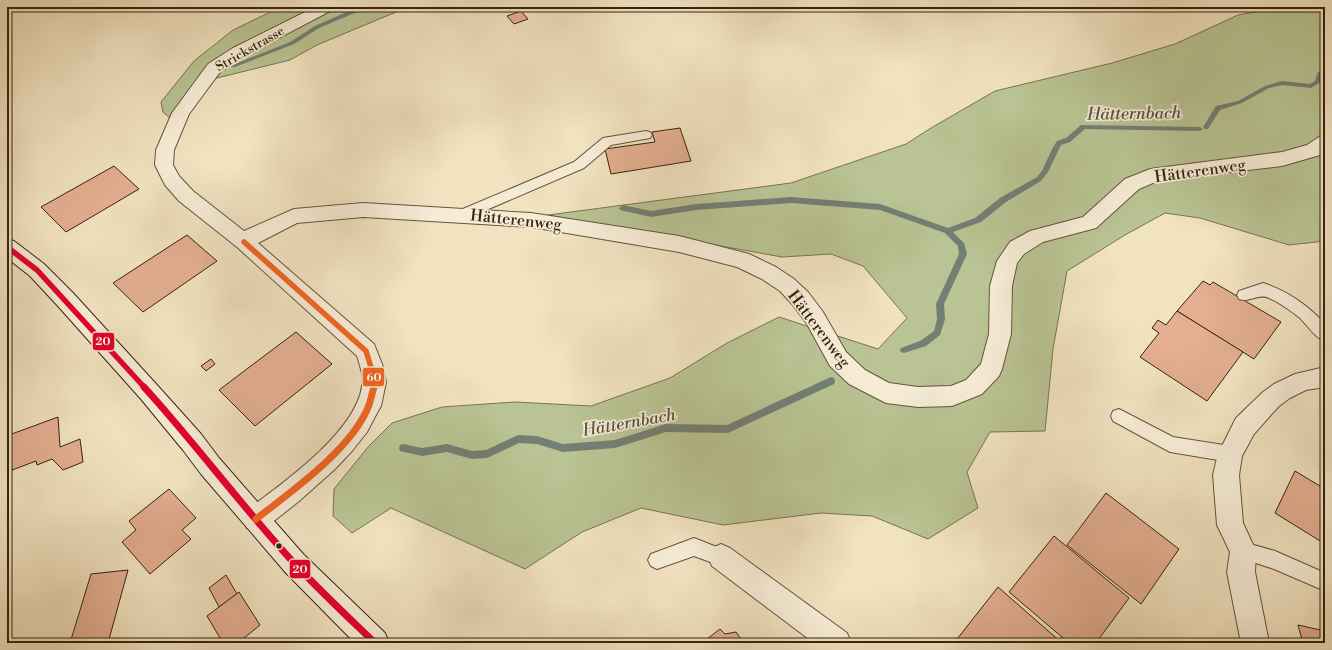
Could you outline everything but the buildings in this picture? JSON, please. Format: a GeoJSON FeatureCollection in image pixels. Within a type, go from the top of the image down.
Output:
{"type":"FeatureCollection","features":[{"type":"Feature","properties":{"kind":"street","name":"Strickstrasse"},"geometry":{"type":"LineString","coordinates":[[244,242],[186,196],[177,186],[164,165],[165,150],[181,113],[214,68],[239,52],[327,7]]}},
{"type":"Feature","properties":{"kind":"street","name":"Hätterenweg"},"geometry":{"type":"LineString","coordinates":[[244,242],[257,233],[294,216],[362,210],[463,214],[531,220],[679,244],[742,260],[769,273],[787,285],[815,318],[838,359],[857,377],[886,393],[918,397],[952,396],[974,387],[991,369],[1000,334],[1001,286],[1007,261],[1017,248],[1037,236],[1089,222],[1132,184],[1157,174],[1282,159],[1313,150],[1325,141]]}},
{"type":"Feature","properties":{"kind":"street"},"geometry":{"type":"LineString","coordinates":[[244,242],[366,352],[372,368],[374,387],[365,415],[337,452],[256,520]]}},
{"type":"Feature","properties":{"kind":"street"},"geometry":{"type":"LineString","coordinates":[[7,247],[37,270],[70,304],[154,398],[192,442],[210,466],[295,564],[375,643]]}},
{"type":"Feature","properties":{"kind":"street"},"geometry":{"type":"LineString","coordinates":[[1255,643],[1241,572],[1243,551],[1230,525],[1226,475],[1230,454],[1245,426],[1271,399],[1282,391],[1303,381],[1325,377]]}},
{"type":"Feature","properties":{"kind":"street"},"geometry":{"type":"LineString","coordinates":[[721,557],[837,643]]}},
{"type":"Feature","properties":{"kind":"lane"},"geometry":{"type":"LineString","coordinates":[[463,214],[502,199],[579,165],[607,141],[646,135]]}},
{"type":"Feature","properties":{"kind":"lane"},"geometry":{"type":"LineString","coordinates":[[1244,295],[1263,289],[1278,294],[1299,308],[1325,335]]}},
{"type":"Feature","properties":{"kind":"lane"},"geometry":{"type":"LineString","coordinates":[[1119,416],[1170,444],[1230,454]]}},
{"type":"Feature","properties":{"kind":"lane"},"geometry":{"type":"LineString","coordinates":[[657,560],[694,547],[721,557]]}},
{"type":"Feature","properties":{"kind":"lane"},"geometry":{"type":"LineString","coordinates":[[1243,551],[1275,560],[1325,582]]}},
{"type":"Feature","properties":{"kind":"green space"},"geometry":{"type":"Polygon","coordinates":[[[281,7],[408,7],[317,45],[290,60],[205,81],[171,119],[163,112],[161,102],[194,61],[233,30],[281,7]]]}},
{"type":"Feature","properties":{"kind":"green space"},"geometry":{"type":"Polygon","coordinates":[[[1285,7],[1325,7],[1325,241],[1289,245],[1200,218],[1165,213],[1125,235],[1067,271],[1053,349],[1045,431],[990,432],[967,472],[978,508],[928,539],[872,516],[821,513],[723,525],[641,508],[582,532],[525,569],[391,508],[352,533],[333,516],[334,489],[368,447],[392,423],[442,407],[515,402],[591,406],[670,378],[727,343],[779,317],[878,349],[907,318],[863,266],[831,254],[782,257],[548,215],[791,183],[906,144],[995,91],[1112,63],[1175,44],[1238,15],[1285,7]]]}},
{"type":"Feature","properties":{"kind":"waterway"},"geometry":{"type":"LineString","coordinates":[[233,66],[292,43],[317,27],[357,9],[366,7]]}},
{"type":"Feature","properties":{"kind":"waterway","name":"Hätternbach"},"geometry":{"type":"LineString","coordinates":[[1206,127],[1218,108],[1240,102],[1267,87],[1282,83],[1311,86],[1318,82],[1320,73],[1325,71]]}},
{"type":"Feature","properties":{"kind":"waterway","name":"Hätternbach"},"geometry":{"type":"LineString","coordinates":[[948,231],[978,220],[1003,200],[1039,179],[1045,172],[1059,143],[1068,140],[1083,127],[1200,129]]}},
{"type":"Feature","properties":{"kind":"waterway"},"geometry":{"type":"LineString","coordinates":[[623,208],[651,214],[696,207],[791,200],[880,207],[948,231]]}},
{"type":"Feature","properties":{"kind":"waterway","name":"Hätternbach"},"geometry":{"type":"LineString","coordinates":[[904,350],[923,344],[937,333],[941,319],[940,304],[963,254],[961,245],[948,231]]}},
{"type":"Feature","properties":{"kind":"waterway","name":"Hätternbach"},"geometry":{"type":"LineString","coordinates":[[403,448],[422,452],[447,448],[472,455],[487,454],[518,439],[537,440],[563,448],[615,444],[666,428],[728,429],[831,381]]}},
{"type":"Feature","properties":{"kind":"transit line","name":"60"},"geometry":{"type":"LineString","coordinates":[[244,242],[366,351],[374,378],[374,387],[369,406],[344,443],[308,477],[256,519]]}},
{"type":"Feature","properties":{"kind":"transit line","name":"20"},"geometry":{"type":"LineString","coordinates":[[7,247],[37,270],[65,299],[149,392],[192,442],[210,466],[295,564],[375,643]]}}]}
